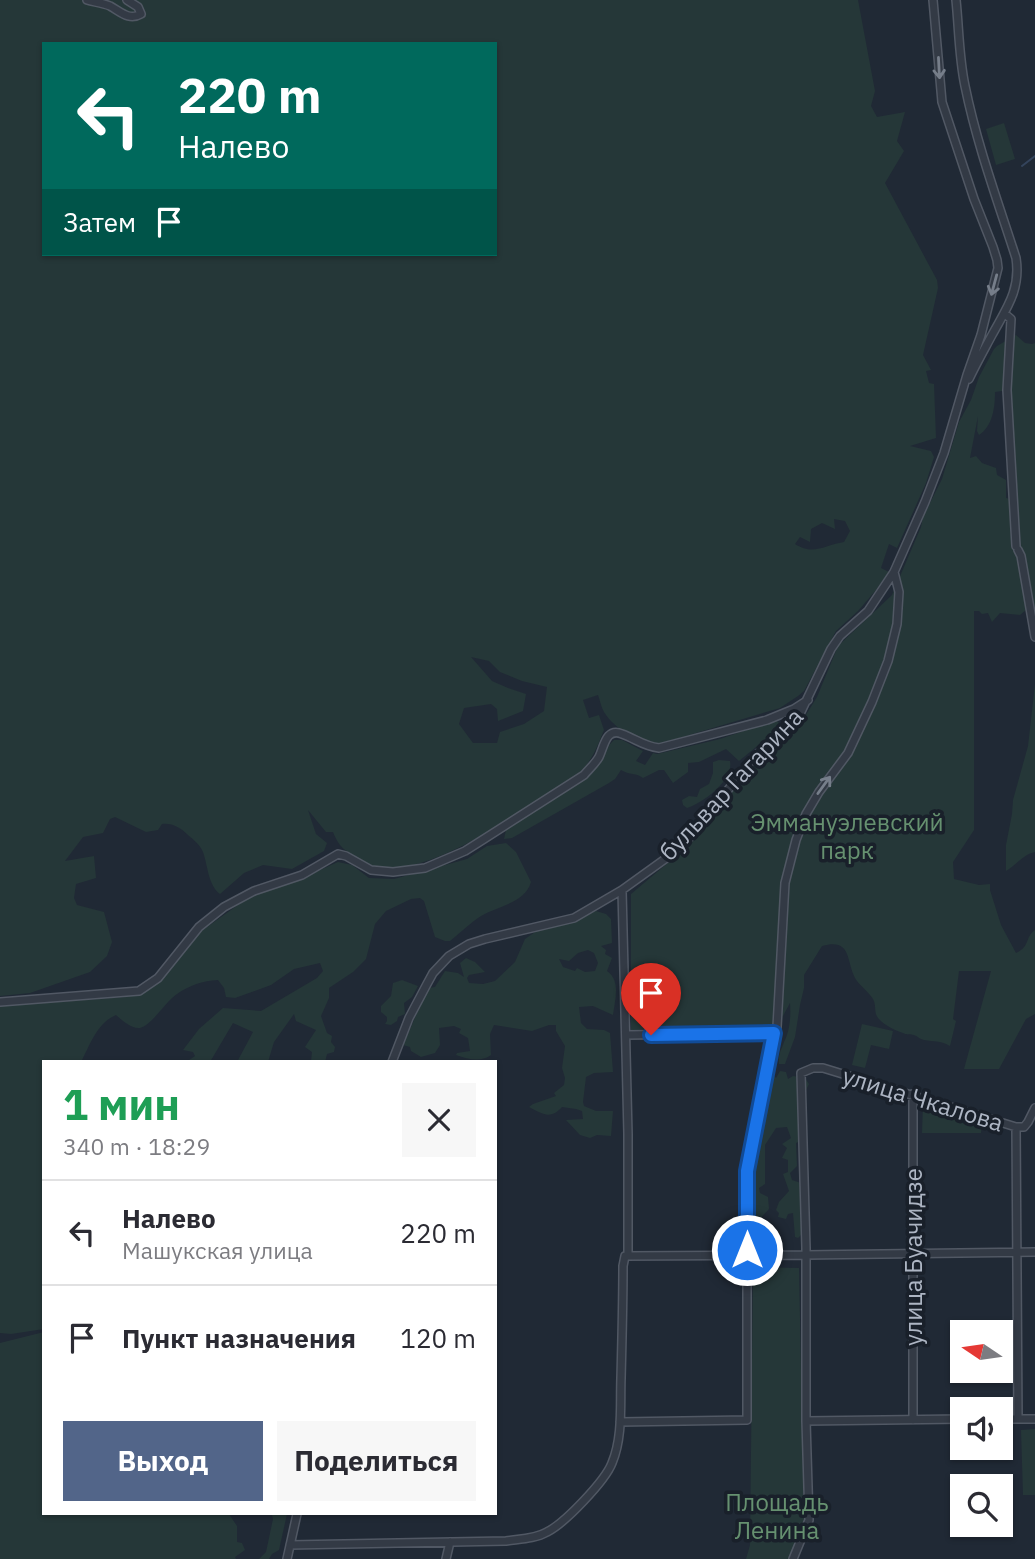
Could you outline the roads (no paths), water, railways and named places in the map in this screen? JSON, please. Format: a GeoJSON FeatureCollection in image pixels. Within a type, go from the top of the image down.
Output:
{"type":"FeatureCollection","features":[{"type":"Feature","properties":{"kind":"street"},"geometry":{"type":"LineString","coordinates":[[87,0],[107,5],[127,16],[135,18],[141,14],[138,7],[127,0]]}},
{"type":"Feature","properties":{"kind":"street","name":"бульвар Гагарина"},"geometry":{"type":"LineString","coordinates":[[393,1060],[409,1018],[441,963],[457,951],[485,939],[574,918],[622,890],[672,854],[692,835],[755,756],[797,720],[831,649],[840,636],[868,611],[894,572],[944,453],[981,335],[998,260],[974,199],[942,102],[933,0]]}},
{"type":"Feature","properties":{"kind":"street","name":"бульвар Гагарина"},"geometry":{"type":"LineString","coordinates":[[956,0],[965,87],[1018,270],[1011,303],[977,362],[960,399]]}},
{"type":"Feature","properties":{"kind":"street"},"geometry":{"type":"LineString","coordinates":[[1005,314],[1011,318],[1007,390],[1017,548],[1021,556],[1035,637]]}},
{"type":"Feature","properties":{"kind":"street"},"geometry":{"type":"LineString","coordinates":[[620,1422],[747,1420],[747,1171],[777,1027],[785,883],[806,814],[848,754],[887,661],[897,624],[899,592],[894,572]]}},
{"type":"Feature","properties":{"kind":"street"},"geometry":{"type":"LineString","coordinates":[[0,1002],[139,990],[158,978],[199,927],[224,907],[254,891],[302,875],[338,854],[371,870],[393,872],[425,868],[465,851],[584,775],[599,757],[607,738],[613,732],[619,732],[646,746],[659,747],[767,720],[794,709],[808,699]]}},
{"type":"Feature","properties":{"kind":"street"},"geometry":{"type":"LineString","coordinates":[[290,1545],[506,1541],[535,1537],[548,1532],[563,1521],[603,1478],[611,1465],[620,1422],[626,1257],[626,1035],[622,890]]}},
{"type":"Feature","properties":{"kind":"street"},"geometry":{"type":"LineString","coordinates":[[626,1035],[774,1033]]}},
{"type":"Feature","properties":{"kind":"street","name":"улица Чкалова"},"geometry":{"type":"LineString","coordinates":[[805,1255],[802,1073],[813,1068],[823,1068],[1016,1127],[1024,1127],[1035,1108]]}},
{"type":"Feature","properties":{"kind":"street","name":"улица Буачидзе"},"geometry":{"type":"LineString","coordinates":[[913,1094],[913,1420]]}},
{"type":"Feature","properties":{"kind":"street"},"geometry":{"type":"LineString","coordinates":[[1016,1127],[1018,1419]]}},
{"type":"Feature","properties":{"kind":"street"},"geometry":{"type":"LineString","coordinates":[[626,1257],[1035,1251]]}},
{"type":"Feature","properties":{"kind":"street"},"geometry":{"type":"LineString","coordinates":[[793,1559],[809,1520],[805,1255]]}},
{"type":"Feature","properties":{"kind":"street"},"geometry":{"type":"LineString","coordinates":[[806,1421],[950,1419]]}},
{"type":"Feature","properties":{"kind":"street"},"geometry":{"type":"LineString","coordinates":[[1013,1419],[1035,1419]]}},
{"type":"Feature","properties":{"kind":"street"},"geometry":{"type":"LineString","coordinates":[[287,1559],[297,1515]]}},
{"type":"Feature","properties":{"kind":"street"},"geometry":{"type":"LineString","coordinates":[[446,1559],[450,1542]]}},
{"type":"Feature","properties":{"kind":"waterway"},"geometry":{"type":"LineString","coordinates":[[1022,166],[1035,156]]}},
{"type":"Feature","properties":{"kind":"park label","name":"Эммануэлевский парк"},"geometry":{"type":"Point","coordinates":[847,836]}},
{"type":"Feature","properties":{"kind":"park label","name":"Площадь Ленина"},"geometry":{"type":"Point","coordinates":[777,1516]}}]}
